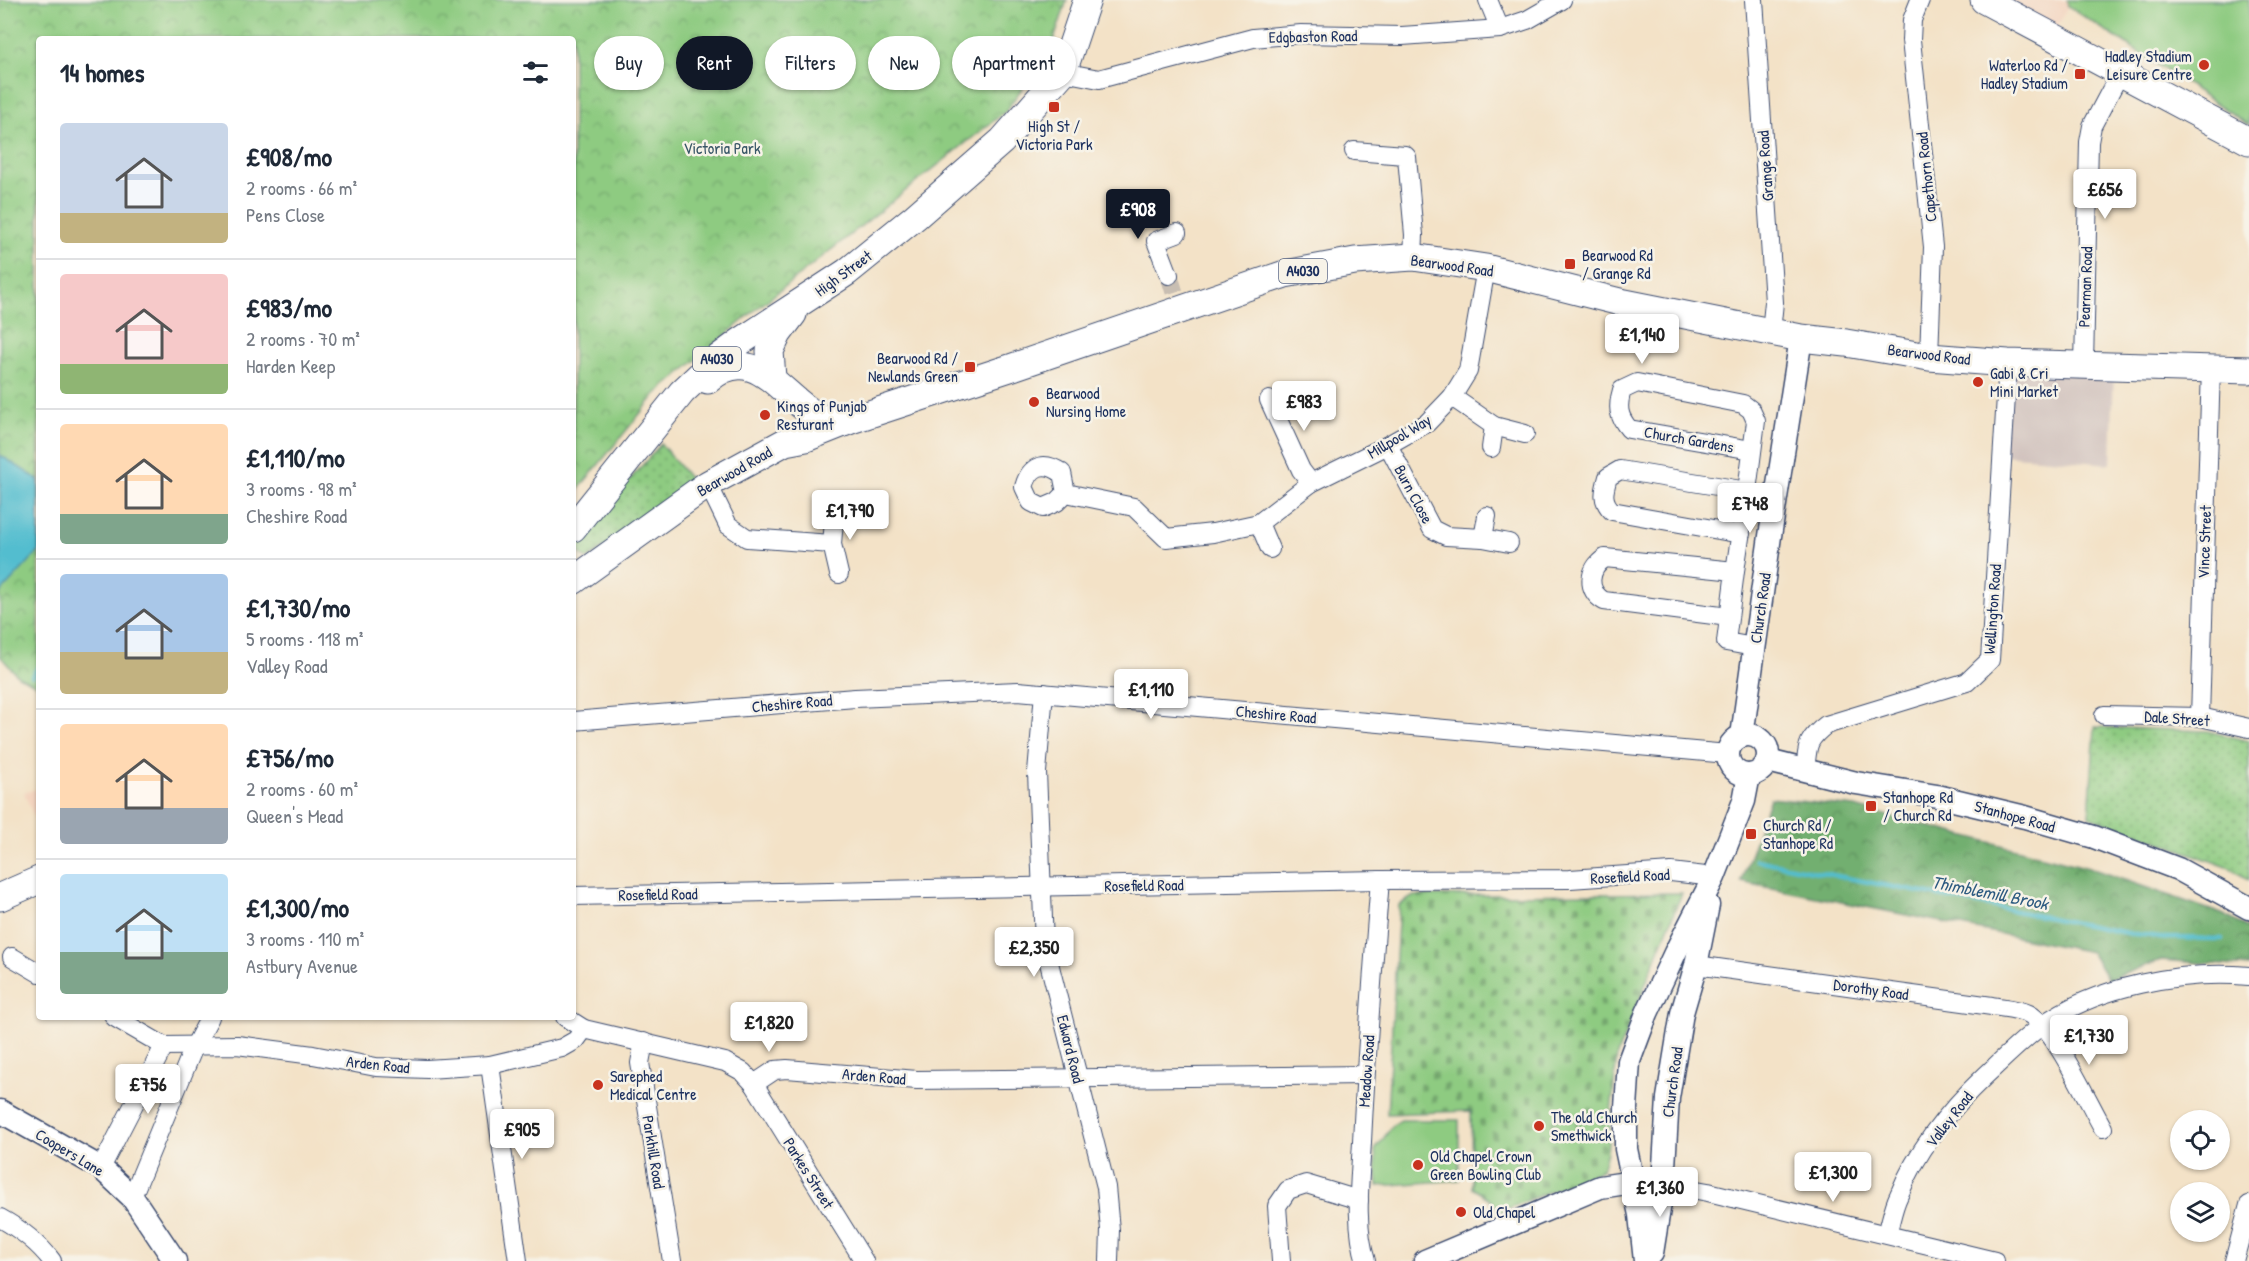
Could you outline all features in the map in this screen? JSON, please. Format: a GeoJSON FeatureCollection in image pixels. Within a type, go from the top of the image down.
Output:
{"type":"FeatureCollection","features":[{"type":"Feature","properties":{"kind":"main road","name":"High Street"},"geometry":{"type":"LineString","coordinates":[[1075,36],[1087,0]]}},
{"type":"Feature","properties":{"kind":"main road"},"geometry":{"type":"LineString","coordinates":[[1984,0],[2249,141]]}},
{"type":"Feature","properties":{"kind":"main road","name":"High Street"},"geometry":{"type":"LineString","coordinates":[[576,524],[682,392],[717,359],[847,272],[915,217],[1002,141],[1047,90]]}},
{"type":"Feature","properties":{"kind":"main road","name":"Bearwood Road"},"geometry":{"type":"LineString","coordinates":[[584,563],[708,484],[785,442],[806,438],[1178,302],[1285,274],[1355,261],[1413,257],[1486,268],[1620,303],[1801,338],[1929,357],[2008,363],[2249,370]]}},
{"type":"Feature","properties":{"kind":"main road","name":"A4030"},"geometry":{"type":"LineString","coordinates":[[772,378],[770,351],[778,334],[801,303]]}},
{"type":"Feature","properties":{"kind":"main road","name":"A4030"},"geometry":{"type":"LineString","coordinates":[[649,434],[711,377],[726,368],[747,368],[772,378],[798,401],[824,419],[851,420]]}},
{"type":"Feature","properties":{"kind":"main road"},"geometry":{"type":"LineString","coordinates":[[785,442],[796,426],[799,416],[798,401]]}},
{"type":"Feature","properties":{"kind":"main road"},"geometry":{"type":"LineString","coordinates":[[0,897],[36,881]]}},
{"type":"Feature","properties":{"kind":"street"},"geometry":{"type":"LineString","coordinates":[[1488,0],[1500,29]]}},
{"type":"Feature","properties":{"kind":"street","name":"Edgbaston Road"},"geometry":{"type":"LineString","coordinates":[[1076,75],[1099,79],[1253,38],[1277,34],[1402,36],[1500,29],[1527,20],[1562,0]]}},
{"type":"Feature","properties":{"kind":"street","name":"Grange Road"},"geometry":{"type":"LineString","coordinates":[[1754,0],[1774,302],[1771,332]]}},
{"type":"Feature","properties":{"kind":"street","name":"Capethorn Road"},"geometry":{"type":"LineString","coordinates":[[1920,0],[1912,20],[1911,40],[1933,247],[1929,357]]}},
{"type":"Feature","properties":{"kind":"street","name":"Pearman Road"},"geometry":{"type":"LineString","coordinates":[[2084,365],[2089,142],[2092,126],[2120,72]]}},
{"type":"Feature","properties":{"kind":"street"},"geometry":{"type":"LineString","coordinates":[[1354,151],[1406,155],[1414,236],[1413,257]]}},
{"type":"Feature","properties":{"kind":"street"},"geometry":{"type":"LineString","coordinates":[[1169,275],[1156,241],[1177,233]]}},
{"type":"Feature","properties":{"kind":"street","name":"Millpool Way"},"geometry":{"type":"LineString","coordinates":[[1066,493],[1134,507],[1166,538],[1213,533],[1258,523],[1311,483],[1427,423],[1452,397],[1468,371],[1486,268]]}},
{"type":"Feature","properties":{"kind":"street","name":"Church Road"},"geometry":{"type":"LineString","coordinates":[[1742,736],[1801,338]]}},
{"type":"Feature","properties":{"kind":"street","name":"Wellington Road"},"geometry":{"type":"LineString","coordinates":[[1805,771],[1808,746],[1812,735],[1826,725],[1967,682],[1990,660],[2008,363]]}},
{"type":"Feature","properties":{"kind":"street","name":"Vince Street"},"geometry":{"type":"LineString","coordinates":[[2200,717],[2211,368]]}},
{"type":"Feature","properties":{"kind":"street","name":"Church Gardens"},"geometry":{"type":"LineString","coordinates":[[1752,450],[1629,429],[1620,418],[1618,404],[1622,390],[1637,383],[1743,404],[1751,410],[1756,421],[1726,642],[1754,647]]}},
{"type":"Feature","properties":{"kind":"street"},"geometry":{"type":"LineString","coordinates":[[1452,397],[1494,426],[1526,434]]}},
{"type":"Feature","properties":{"kind":"street"},"geometry":{"type":"LineString","coordinates":[[1269,400],[1301,470],[1311,483]]}},
{"type":"Feature","properties":{"kind":"street"},"geometry":{"type":"LineString","coordinates":[[1491,448],[1494,426]]}},
{"type":"Feature","properties":{"kind":"street","name":"Burn Close"},"geometry":{"type":"LineString","coordinates":[[1388,445],[1432,529],[1446,536],[1483,538],[1509,543]]}},
{"type":"Feature","properties":{"kind":"street"},"geometry":{"type":"LineString","coordinates":[[1741,534],[1612,511],[1605,504],[1604,492],[1608,477],[1620,470],[1747,491]]}},
{"type":"Feature","properties":{"kind":"street"},"geometry":{"type":"LineString","coordinates":[[708,484],[728,525],[747,538],[832,544]]}},
{"type":"Feature","properties":{"kind":"street"},"geometry":{"type":"LineString","coordinates":[[835,509],[832,544],[839,574]]}},
{"type":"Feature","properties":{"kind":"street"},"geometry":{"type":"LineString","coordinates":[[1483,538],[1487,516]]}},
{"type":"Feature","properties":{"kind":"street"},"geometry":{"type":"LineString","coordinates":[[1258,523],[1270,549]]}},
{"type":"Feature","properties":{"kind":"street"},"geometry":{"type":"LineString","coordinates":[[1729,617],[1604,601],[1596,596],[1591,577],[1597,563],[1605,558],[1736,571]]}},
{"type":"Feature","properties":{"kind":"street","name":"Cheshire Road"},"geometry":{"type":"LineString","coordinates":[[576,721],[855,698],[987,692],[1044,693],[1728,754]]}},
{"type":"Feature","properties":{"kind":"street","name":"Edward Road"},"geometry":{"type":"LineString","coordinates":[[1044,693],[1037,772],[1044,943],[1106,1187],[1110,1230],[1109,1261]]}},
{"type":"Feature","properties":{"kind":"street","name":"Dale Street"},"geometry":{"type":"LineString","coordinates":[[2104,715],[2200,717],[2249,728]]}},
{"type":"Feature","properties":{"kind":"street"},"geometry":{"type":"LineString","coordinates":[[1742,736],[1755,736],[1768,748],[1768,761],[1761,771],[1749,775],[1736,771],[1729,761],[1728,754],[1732,743],[1742,736]]}},
{"type":"Feature","properties":{"kind":"street","name":"Stanhope Road"},"geometry":{"type":"LineString","coordinates":[[1768,761],[1856,783],[1937,796],[2094,837],[2178,869],[2249,908]]}},
{"type":"Feature","properties":{"kind":"street","name":"Church Road"},"geometry":{"type":"LineString","coordinates":[[1645,1261],[1640,1215],[1626,1149],[1629,1061],[1647,1013],[1714,877],[1744,801],[1749,775]]}},
{"type":"Feature","properties":{"kind":"street","name":"Rosefield Road"},"geometry":{"type":"LineString","coordinates":[[576,896],[1380,880],[1570,879],[1671,872],[1714,877]]}},
{"type":"Feature","properties":{"kind":"street","name":"Church Road"},"geometry":{"type":"LineString","coordinates":[[1650,1261],[1663,1184],[1668,1098],[1682,1013],[1696,965],[1714,877]]}},
{"type":"Feature","properties":{"kind":"street","name":"Meadow Road"},"geometry":{"type":"LineString","coordinates":[[1366,1261],[1362,1249],[1359,1200],[1365,1075],[1380,880]]}},
{"type":"Feature","properties":{"kind":"street"},"geometry":{"type":"LineString","coordinates":[[12,957],[36,971]]}},
{"type":"Feature","properties":{"kind":"street","name":"Dorothy Road"},"geometry":{"type":"LineString","coordinates":[[1696,965],[1992,1006],[2028,1014],[2042,1025]]}},
{"type":"Feature","properties":{"kind":"street","name":"Valley Road"},"geometry":{"type":"LineString","coordinates":[[1887,1234],[1898,1196],[1913,1165],[1947,1117],[1979,1082],[2042,1025],[2076,1006],[2122,989],[2164,979],[2199,975],[2249,976]]}},
{"type":"Feature","properties":{"kind":"street"},"geometry":{"type":"LineString","coordinates":[[101,1168],[164,1046],[119,1020]]}},
{"type":"Feature","properties":{"kind":"street"},"geometry":{"type":"LineString","coordinates":[[132,1197],[194,1047],[208,1020]]}},
{"type":"Feature","properties":{"kind":"street"},"geometry":{"type":"LineString","coordinates":[[570,1020],[584,1029],[725,1062],[743,1072],[754,1084]]}},
{"type":"Feature","properties":{"kind":"street"},"geometry":{"type":"LineString","coordinates":[[2042,1025],[2059,1050],[2103,1128]]}},
{"type":"Feature","properties":{"kind":"street","name":"Arden Road"},"geometry":{"type":"LineString","coordinates":[[164,1046],[237,1045],[375,1067],[427,1069],[490,1065],[562,1047],[576,1040],[584,1029]]}},
{"type":"Feature","properties":{"kind":"street","name":"Parkhill Road"},"geometry":{"type":"LineString","coordinates":[[644,1042],[640,1063],[672,1261]]}},
{"type":"Feature","properties":{"kind":"street"},"geometry":{"type":"LineString","coordinates":[[490,1065],[518,1261]]}},
{"type":"Feature","properties":{"kind":"street","name":"Arden Road"},"geometry":{"type":"LineString","coordinates":[[754,1084],[775,1070],[787,1069],[918,1080],[1365,1075]]}},
{"type":"Feature","properties":{"kind":"street","name":"Parkes Street"},"geometry":{"type":"LineString","coordinates":[[754,1084],[864,1261]]}},
{"type":"Feature","properties":{"kind":"street","name":"Coopers Lane"},"geometry":{"type":"LineString","coordinates":[[0,1111],[101,1168],[132,1197],[152,1223],[175,1261]]}},
{"type":"Feature","properties":{"kind":"street"},"geometry":{"type":"LineString","coordinates":[[1425,1261],[1600,1187],[1633,1182],[1663,1184],[1708,1192],[1995,1261]]}},
{"type":"Feature","properties":{"kind":"street"},"geometry":{"type":"LineString","coordinates":[[1281,1261],[1277,1206],[1288,1190],[1306,1184],[1359,1200]]}},
{"type":"Feature","properties":{"kind":"street"},"geometry":{"type":"LineString","coordinates":[[2234,1261],[2249,1205]]}},
{"type":"Feature","properties":{"kind":"street"},"geometry":{"type":"LineString","coordinates":[[0,1218],[19,1228],[44,1250],[52,1261]]}},
{"type":"Feature","properties":{"kind":"shaded area"},"geometry":{"type":"Polygon","coordinates":[[[1984,0],[2067,0],[2068,6],[2052,36],[1984,0]]]}},
{"type":"Feature","properties":{"kind":"shaded area"},"geometry":{"type":"Polygon","coordinates":[[[2008,363],[2114,366],[2111,464],[2002,455],[2008,363]]]}},
{"type":"Feature","properties":{"kind":"shaded area"},"geometry":{"type":"Polygon","coordinates":[[[36,789],[36,821],[24,793],[36,789]]]}},
{"type":"Feature","properties":{"kind":"green space","name":"Victoria Park"},"geometry":{"type":"Polygon","coordinates":[[[0,0],[1067,0],[1055,36],[952,36],[952,90],[1021,90],[1006,111],[754,311],[656,394],[576,492],[576,36],[36,36],[36,685],[18,676],[0,656],[0,0]]]}},
{"type":"Feature","properties":{"kind":"green space","name":"Hadley Stadium Leisure Centre"},"geometry":{"type":"Polygon","coordinates":[[[2067,0],[2249,0],[2249,125],[2068,6],[2067,0]]]}},
{"type":"Feature","properties":{"kind":"green space"},"geometry":{"type":"Polygon","coordinates":[[[661,444],[695,485],[587,559],[578,552],[576,541],[661,444]]]}},
{"type":"Feature","properties":{"kind":"green space"},"geometry":{"type":"Polygon","coordinates":[[[2095,727],[2207,731],[2249,741],[2249,880],[2230,868],[2089,816],[2095,727]]]}},
{"type":"Feature","properties":{"kind":"green space","name":"Thimblemill Brook"},"geometry":{"type":"Polygon","coordinates":[[[1770,798],[1855,807],[2093,869],[2222,914],[2249,929],[2249,967],[2161,960],[2108,980],[2091,952],[1741,882],[1770,798]]]}},
{"type":"Feature","properties":{"kind":"green space"},"geometry":{"type":"Polygon","coordinates":[[[1682,893],[1617,1055],[1607,1152],[1602,1170],[1497,1213],[1490,1199],[1472,1188],[1471,1111],[1387,1114],[1399,905],[1414,896],[1682,893]]]}},
{"type":"Feature","properties":{"kind":"green space","name":"Old Chapel Crown Green Bowling Club"},"geometry":{"type":"Polygon","coordinates":[[[1401,1120],[1459,1120],[1459,1180],[1378,1186],[1375,1150],[1393,1125],[1401,1120]]]}},
{"type":"Feature","properties":{"kind":"water"},"geometry":{"type":"Polygon","coordinates":[[[0,455],[36,478],[36,554],[0,593],[0,455]]]}},
{"type":"Feature","properties":{"kind":"waterway"},"geometry":{"type":"LineString","coordinates":[[32,676],[36,670]]}},
{"type":"Feature","properties":{"kind":"waterway","name":"Thimblemill Brook"},"geometry":{"type":"LineString","coordinates":[[1756,860],[2127,933],[2168,938],[2222,939]]}},
{"type":"Feature","properties":{"kind":"tunnel"},"geometry":{"type":"LineString","coordinates":[[1169,275],[1175,294]]}},
{"type":"Feature","properties":{"kind":"place","name":"Hadley Stadium Leisure Centre"},"geometry":{"type":"Point","coordinates":[2204,65]}},
{"type":"Feature","properties":{"kind":"place","name":"Waterloo Rd / Hadley Stadium"},"geometry":{"type":"Point","coordinates":[2080,74]}},
{"type":"Feature","properties":{"kind":"place","name":"High St / Victoria Park"},"geometry":{"type":"Point","coordinates":[1054,107]}},
{"type":"Feature","properties":{"kind":"place","name":"Bearwood Rd / Grange Rd"},"geometry":{"type":"Point","coordinates":[1570,264]}},
{"type":"Feature","properties":{"kind":"place","name":"Bearwood Rd / Newlands Green"},"geometry":{"type":"Point","coordinates":[970,367]}},
{"type":"Feature","properties":{"kind":"place","name":"Gabi & Cri Mini Market"},"geometry":{"type":"Point","coordinates":[1978,382]}},
{"type":"Feature","properties":{"kind":"place","name":"Bearwood Nursing Home"},"geometry":{"type":"Point","coordinates":[1034,402]}},
{"type":"Feature","properties":{"kind":"place","name":"Kings of Punjab Resturant"},"geometry":{"type":"Point","coordinates":[765,415]}},
{"type":"Feature","properties":{"kind":"place","name":"Stanhope Rd / Church Rd"},"geometry":{"type":"Point","coordinates":[1871,806]}},
{"type":"Feature","properties":{"kind":"place","name":"Church Rd / Stanhope Rd"},"geometry":{"type":"Point","coordinates":[1751,834]}},
{"type":"Feature","properties":{"kind":"place","name":"Sarephed Medical Centre"},"geometry":{"type":"Point","coordinates":[598,1085]}},
{"type":"Feature","properties":{"kind":"place","name":"The old Church Smethwick"},"geometry":{"type":"Point","coordinates":[1539,1126]}},
{"type":"Feature","properties":{"kind":"place","name":"Old Chapel Crown Green Bowling Club"},"geometry":{"type":"Point","coordinates":[1418,1165]}},
{"type":"Feature","properties":{"kind":"place","name":"Old Chapel"},"geometry":{"type":"Point","coordinates":[1461,1212]}}]}
